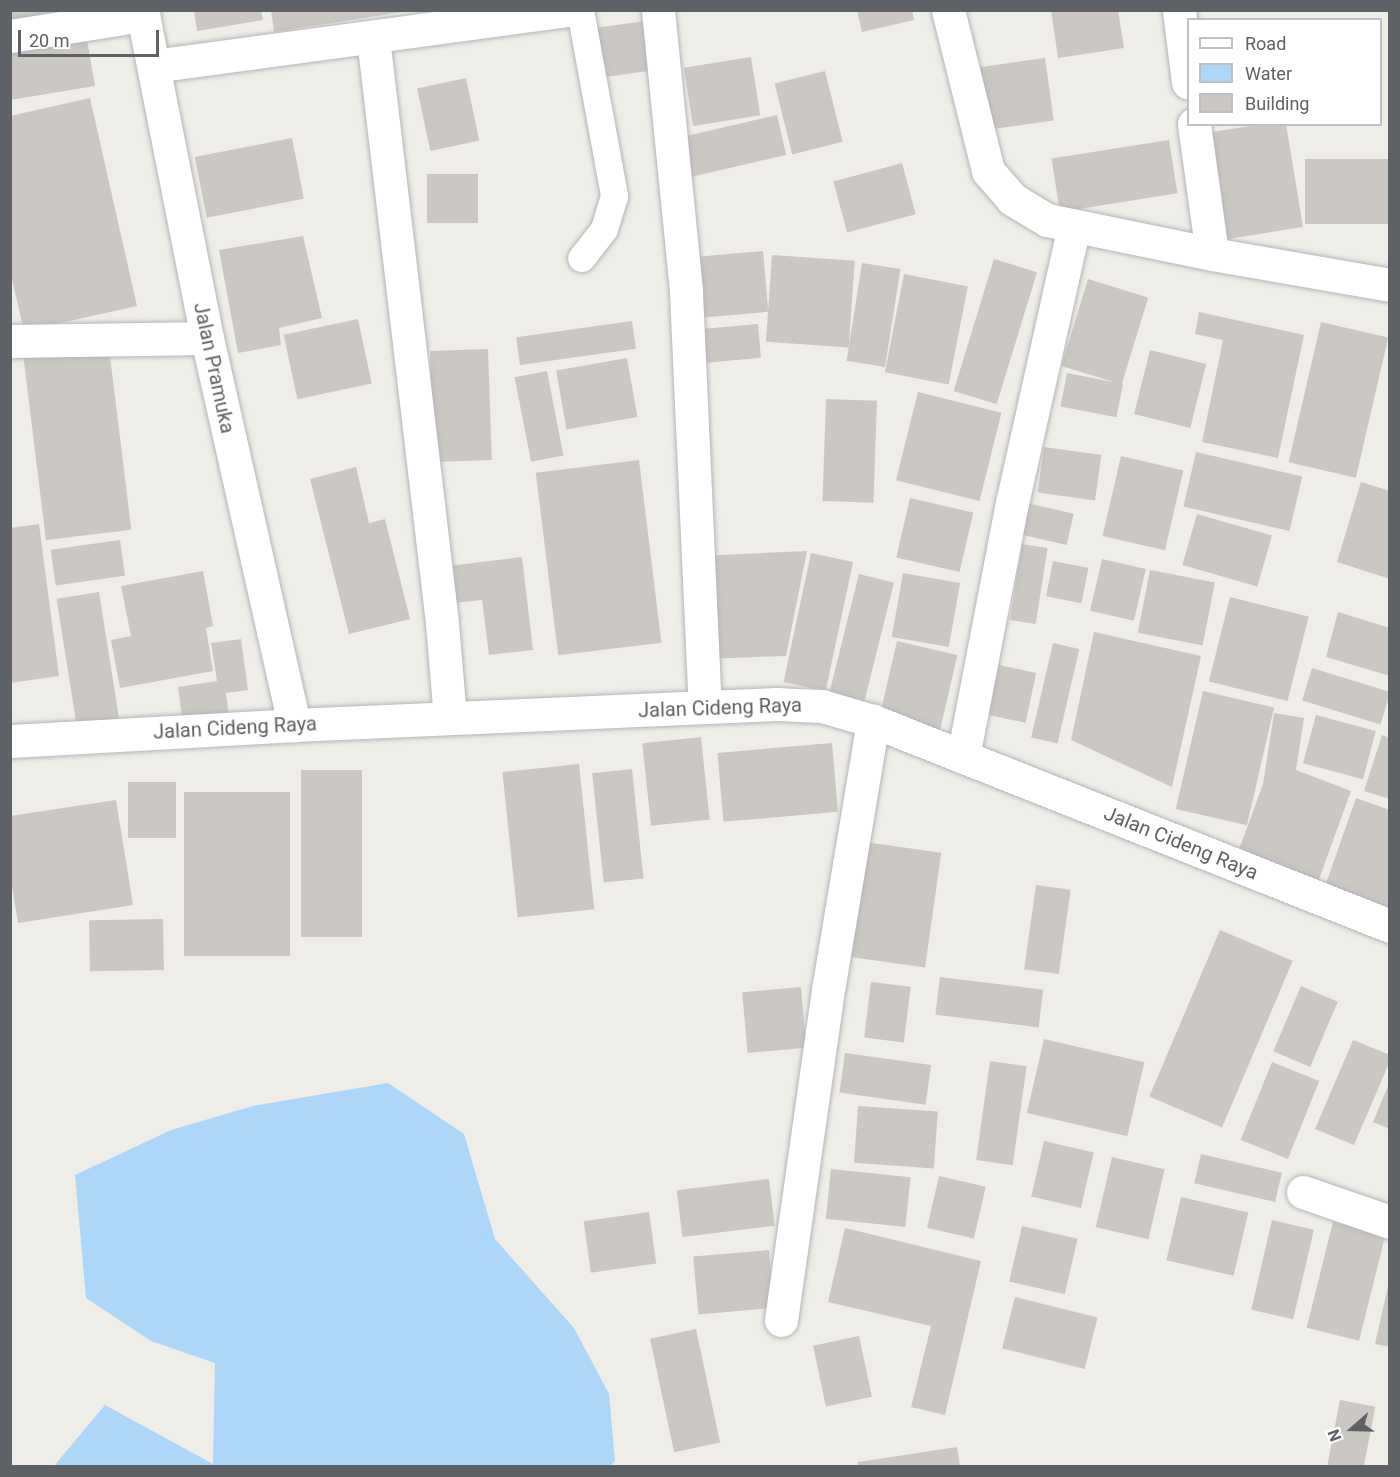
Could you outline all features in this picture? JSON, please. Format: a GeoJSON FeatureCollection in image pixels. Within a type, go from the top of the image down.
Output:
{"type":"FeatureCollection","features":[{"type":"Feature","properties":{"kind":"street"},"geometry":{"type":"LineString","coordinates":[[154,66],[570,10]]}},
{"type":"Feature","properties":{"kind":"street"},"geometry":{"type":"LineString","coordinates":[[658,10],[686,293],[705,707]]}},
{"type":"Feature","properties":{"kind":"street"},"geometry":{"type":"LineString","coordinates":[[948,10],[987,171],[1012,198],[1047,220],[1212,254],[1389,285]]}},
{"type":"Feature","properties":{"kind":"street"},"geometry":{"type":"LineString","coordinates":[[1179,10],[1187,74]]}},
{"type":"Feature","properties":{"kind":"street"},"geometry":{"type":"LineString","coordinates":[[10,36],[143,13]]}},
{"type":"Feature","properties":{"kind":"street","name":"Jalan Pramuka"},"geometry":{"type":"LineString","coordinates":[[143,13],[207,338],[294,724]]}},
{"type":"Feature","properties":{"kind":"street"},"geometry":{"type":"LineString","coordinates":[[373,38],[442,623],[450,718]]}},
{"type":"Feature","properties":{"kind":"street"},"geometry":{"type":"LineString","coordinates":[[1194,126],[1212,254]]}},
{"type":"Feature","properties":{"kind":"street"},"geometry":{"type":"LineString","coordinates":[[963,757],[1012,503],[1074,226]]}},
{"type":"Feature","properties":{"kind":"street"},"geometry":{"type":"LineString","coordinates":[[10,341],[207,338]]}},
{"type":"Feature","properties":{"kind":"street","name":"Jalan Cideng Raya"},"geometry":{"type":"LineString","coordinates":[[10,741],[294,724],[777,704],[822,706],[873,721],[1389,926]]}},
{"type":"Feature","properties":{"kind":"street"},"geometry":{"type":"LineString","coordinates":[[781,1320],[829,984],[873,721]]}},
{"type":"Feature","properties":{"kind":"street"},"geometry":{"type":"LineString","coordinates":[[1303,1192],[1389,1222]]}},
{"type":"Feature","properties":{"kind":"lane"},"geometry":{"type":"LineString","coordinates":[[580,10],[614,196],[604,229],[581,258]]}},
{"type":"Feature","properties":{"kind":"water"},"geometry":{"type":"Polygon","coordinates":[[[388,1083],[464,1134],[495,1239],[574,1328],[609,1394],[615,1461],[610,1466],[54,1466],[105,1405],[213,1464],[215,1363],[151,1341],[86,1298],[75,1175],[171,1130],[253,1106],[388,1083]]]}},
{"type":"Feature","properties":{"kind":"building"},"geometry":{"type":"Polygon","coordinates":[[[10,10],[66,10],[66,15],[10,20],[10,10]]]}},
{"type":"Feature","properties":{"kind":"building"},"geometry":{"type":"Polygon","coordinates":[[[194,10],[261,10],[263,20],[197,31],[194,10]]]}},
{"type":"Feature","properties":{"kind":"building"},"geometry":{"type":"Polygon","coordinates":[[[271,10],[402,10],[402,12],[274,32],[271,10]]]}},
{"type":"Feature","properties":{"kind":"building"},"geometry":{"type":"Polygon","coordinates":[[[857,10],[912,10],[914,20],[862,32],[857,10]]]}},
{"type":"Feature","properties":{"kind":"building"},"geometry":{"type":"Polygon","coordinates":[[[1051,10],[1118,10],[1124,48],[1058,58],[1051,10]]]}},
{"type":"Feature","properties":{"kind":"building"},"geometry":{"type":"Polygon","coordinates":[[[652,20],[659,70],[599,78],[592,28],[652,20]]]}},
{"type":"Feature","properties":{"kind":"building"},"geometry":{"type":"Polygon","coordinates":[[[86,34],[95,86],[10,100],[10,44],[86,34]]]}},
{"type":"Feature","properties":{"kind":"building"},"geometry":{"type":"Polygon","coordinates":[[[751,57],[760,115],[693,126],[684,68],[751,57]]]}},
{"type":"Feature","properties":{"kind":"building"},"geometry":{"type":"Polygon","coordinates":[[[1045,58],[1054,120],[979,131],[971,68],[1045,58]]]}},
{"type":"Feature","properties":{"kind":"building"},"geometry":{"type":"Polygon","coordinates":[[[825,71],[843,142],[792,154],[775,84],[825,71]]]}},
{"type":"Feature","properties":{"kind":"building"},"geometry":{"type":"Polygon","coordinates":[[[466,78],[479,141],[430,151],[417,88],[466,78]]]}},
{"type":"Feature","properties":{"kind":"building"},"geometry":{"type":"Polygon","coordinates":[[[90,98],[137,306],[24,331],[10,271],[10,116],[90,98]]]}},
{"type":"Feature","properties":{"kind":"building"},"geometry":{"type":"Polygon","coordinates":[[[777,115],[786,155],[689,177],[680,137],[777,115]]]}},
{"type":"Feature","properties":{"kind":"building"},"geometry":{"type":"Polygon","coordinates":[[[1250,126],[1286,126],[1303,227],[1228,239],[1212,132],[1250,126]]]}},
{"type":"Feature","properties":{"kind":"building"},"geometry":{"type":"Polygon","coordinates":[[[292,138],[304,199],[207,218],[195,157],[292,138]]]}},
{"type":"Feature","properties":{"kind":"building"},"geometry":{"type":"Polygon","coordinates":[[[1169,140],[1177,193],[1060,212],[1051,159],[1169,140]]]}},
{"type":"Feature","properties":{"kind":"building"},"geometry":{"type":"Polygon","coordinates":[[[1305,159],[1390,159],[1390,224],[1305,224],[1305,159]]]}},
{"type":"Feature","properties":{"kind":"building"},"geometry":{"type":"Polygon","coordinates":[[[902,163],[916,214],[847,233],[833,181],[902,163]]]}},
{"type":"Feature","properties":{"kind":"building"},"geometry":{"type":"Polygon","coordinates":[[[427,174],[478,174],[478,223],[427,223],[427,174]]]}},
{"type":"Feature","properties":{"kind":"building"},"geometry":{"type":"Polygon","coordinates":[[[303,236],[322,318],[279,328],[281,345],[238,353],[219,250],[303,236]]]}},
{"type":"Feature","properties":{"kind":"building"},"geometry":{"type":"Polygon","coordinates":[[[763,251],[768,312],[690,319],[684,258],[763,251]]]}},
{"type":"Feature","properties":{"kind":"building"},"geometry":{"type":"Polygon","coordinates":[[[772,255],[855,261],[849,348],[766,342],[772,255]]]}},
{"type":"Feature","properties":{"kind":"building"},"geometry":{"type":"Polygon","coordinates":[[[994,259],[1037,272],[997,404],[954,391],[994,259]]]}},
{"type":"Feature","properties":{"kind":"building"},"geometry":{"type":"Polygon","coordinates":[[[862,263],[901,269],[885,367],[847,361],[862,263]]]}},
{"type":"Feature","properties":{"kind":"building"},"geometry":{"type":"Polygon","coordinates":[[[904,274],[968,286],[949,385],[885,372],[904,274]]]}},
{"type":"Feature","properties":{"kind":"building"},"geometry":{"type":"Polygon","coordinates":[[[1088,279],[1148,297],[1122,384],[1061,366],[1088,279]]]}},
{"type":"Feature","properties":{"kind":"building"},"geometry":{"type":"Polygon","coordinates":[[[1199,312],[1304,335],[1278,458],[1202,442],[1223,340],[1195,334],[1199,312]]]}},
{"type":"Feature","properties":{"kind":"building"},"geometry":{"type":"Polygon","coordinates":[[[358,319],[372,384],[297,399],[284,335],[358,319]]]}},
{"type":"Feature","properties":{"kind":"building"},"geometry":{"type":"Polygon","coordinates":[[[632,321],[636,349],[520,365],[516,337],[632,321]]]}},
{"type":"Feature","properties":{"kind":"building"},"geometry":{"type":"Polygon","coordinates":[[[1321,322],[1388,338],[1356,478],[1289,462],[1321,322]]]}},
{"type":"Feature","properties":{"kind":"building"},"geometry":{"type":"Polygon","coordinates":[[[758,324],[761,358],[692,364],[689,330],[758,324]]]}},
{"type":"Feature","properties":{"kind":"building"},"geometry":{"type":"Polygon","coordinates":[[[109,348],[131,530],[46,540],[24,358],[109,348]]]}},
{"type":"Feature","properties":{"kind":"building"},"geometry":{"type":"Polygon","coordinates":[[[488,349],[492,460],[434,462],[430,351],[488,349]]]}},
{"type":"Feature","properties":{"kind":"building"},"geometry":{"type":"Polygon","coordinates":[[[1150,350],[1206,364],[1190,428],[1134,414],[1150,350]]]}},
{"type":"Feature","properties":{"kind":"building"},"geometry":{"type":"Polygon","coordinates":[[[627,358],[637,417],[567,430],[556,371],[627,358]]]}},
{"type":"Feature","properties":{"kind":"building"},"geometry":{"type":"Polygon","coordinates":[[[547,371],[563,455],[531,462],[515,377],[547,371]]]}},
{"type":"Feature","properties":{"kind":"building"},"geometry":{"type":"Polygon","coordinates":[[[1067,373],[1123,384],[1116,417],[1061,406],[1067,373]]]}},
{"type":"Feature","properties":{"kind":"building"},"geometry":{"type":"Polygon","coordinates":[[[918,392],[1001,413],[979,501],[896,480],[918,392]]]}},
{"type":"Feature","properties":{"kind":"building"},"geometry":{"type":"Polygon","coordinates":[[[826,399],[877,401],[873,503],[822,501],[826,399]]]}},
{"type":"Feature","properties":{"kind":"building"},"geometry":{"type":"Polygon","coordinates":[[[1044,447],[1101,455],[1095,501],[1038,493],[1044,447]]]}},
{"type":"Feature","properties":{"kind":"building"},"geometry":{"type":"Polygon","coordinates":[[[1196,452],[1302,477],[1290,531],[1183,507],[1196,452]]]}},
{"type":"Feature","properties":{"kind":"building"},"geometry":{"type":"Polygon","coordinates":[[[1121,456],[1183,470],[1165,550],[1103,536],[1121,456]]]}},
{"type":"Feature","properties":{"kind":"building"},"geometry":{"type":"Polygon","coordinates":[[[639,460],[661,643],[558,655],[536,473],[639,460]]]}},
{"type":"Feature","properties":{"kind":"building"},"geometry":{"type":"Polygon","coordinates":[[[356,467],[369,523],[385,519],[410,619],[349,634],[310,479],[356,467]]]}},
{"type":"Feature","properties":{"kind":"building"},"geometry":{"type":"Polygon","coordinates":[[[1361,482],[1390,491],[1390,579],[1337,562],[1361,482]]]}},
{"type":"Feature","properties":{"kind":"building"},"geometry":{"type":"Polygon","coordinates":[[[910,498],[973,513],[960,572],[896,557],[910,498]]]}},
{"type":"Feature","properties":{"kind":"building"},"geometry":{"type":"Polygon","coordinates":[[[1027,503],[1074,514],[1067,545],[1020,534],[1027,503]]]}},
{"type":"Feature","properties":{"kind":"building"},"geometry":{"type":"Polygon","coordinates":[[[1197,514],[1272,535],[1257,586],[1182,565],[1197,514]]]}},
{"type":"Feature","properties":{"kind":"building"},"geometry":{"type":"Polygon","coordinates":[[[39,524],[59,676],[10,683],[10,528],[39,524]]]}},
{"type":"Feature","properties":{"kind":"building"},"geometry":{"type":"Polygon","coordinates":[[[120,540],[125,576],[56,585],[51,550],[120,540]]]}},
{"type":"Feature","properties":{"kind":"building"},"geometry":{"type":"Polygon","coordinates":[[[1022,544],[1048,548],[1036,624],[1010,620],[1022,544]]]}},
{"type":"Feature","properties":{"kind":"building"},"geometry":{"type":"Polygon","coordinates":[[[807,551],[786,656],[703,659],[700,556],[807,551]]]}},
{"type":"Feature","properties":{"kind":"building"},"geometry":{"type":"Polygon","coordinates":[[[811,553],[853,562],[826,691],[784,682],[811,553]]]}},
{"type":"Feature","properties":{"kind":"building"},"geometry":{"type":"Polygon","coordinates":[[[522,557],[533,650],[489,655],[482,600],[445,604],[440,567],[522,557]]]}},
{"type":"Feature","properties":{"kind":"building"},"geometry":{"type":"Polygon","coordinates":[[[1102,559],[1146,569],[1134,621],[1090,611],[1102,559]]]}},
{"type":"Feature","properties":{"kind":"building"},"geometry":{"type":"Polygon","coordinates":[[[1053,561],[1088,568],[1081,603],[1046,596],[1053,561]]]}},
{"type":"Feature","properties":{"kind":"building"},"geometry":{"type":"Polygon","coordinates":[[[1150,570],[1215,583],[1203,645],[1138,633],[1150,570]]]}},
{"type":"Feature","properties":{"kind":"building"},"geometry":{"type":"Polygon","coordinates":[[[203,571],[213,626],[206,628],[213,671],[120,688],[111,640],[131,636],[121,586],[203,571]]]}},
{"type":"Feature","properties":{"kind":"building"},"geometry":{"type":"Polygon","coordinates":[[[903,573],[960,583],[949,647],[892,637],[903,573]]]}},
{"type":"Feature","properties":{"kind":"building"},"geometry":{"type":"Polygon","coordinates":[[[859,574],[894,583],[864,704],[829,695],[859,574]]]}},
{"type":"Feature","properties":{"kind":"building"},"geometry":{"type":"Polygon","coordinates":[[[99,592],[120,723],[77,730],[57,599],[99,592]]]}},
{"type":"Feature","properties":{"kind":"building"},"geometry":{"type":"Polygon","coordinates":[[[1230,597],[1309,617],[1288,701],[1209,681],[1230,597]]]}},
{"type":"Feature","properties":{"kind":"building"},"geometry":{"type":"Polygon","coordinates":[[[1338,612],[1390,628],[1390,676],[1326,657],[1338,612]]]}},
{"type":"Feature","properties":{"kind":"building"},"geometry":{"type":"Polygon","coordinates":[[[1094,632],[1201,656],[1172,787],[1071,740],[1094,632]]]}},
{"type":"Feature","properties":{"kind":"building"},"geometry":{"type":"Polygon","coordinates":[[[241,639],[248,690],[226,693],[229,718],[183,725],[178,687],[217,681],[211,643],[241,639]]]}},
{"type":"Feature","properties":{"kind":"building"},"geometry":{"type":"Polygon","coordinates":[[[897,641],[957,655],[939,734],[879,720],[897,641]]]}},
{"type":"Feature","properties":{"kind":"building"},"geometry":{"type":"Polygon","coordinates":[[[1053,643],[1079,649],[1057,744],[1031,738],[1053,643]]]}},
{"type":"Feature","properties":{"kind":"building"},"geometry":{"type":"Polygon","coordinates":[[[999,665],[1036,673],[1026,723],[988,715],[999,665]]]}},
{"type":"Feature","properties":{"kind":"building"},"geometry":{"type":"Polygon","coordinates":[[[1312,668],[1390,692],[1380,724],[1302,701],[1312,668]]]}},
{"type":"Feature","properties":{"kind":"building"},"geometry":{"type":"Polygon","coordinates":[[[1203,691],[1274,707],[1247,825],[1176,809],[1203,691]]]}},
{"type":"Feature","properties":{"kind":"building"},"geometry":{"type":"Polygon","coordinates":[[[1274,713],[1304,718],[1296,770],[1351,791],[1314,893],[1234,863],[1263,784],[1274,713]]]}},
{"type":"Feature","properties":{"kind":"building"},"geometry":{"type":"Polygon","coordinates":[[[1316,715],[1376,731],[1363,779],[1303,763],[1316,715]]]}},
{"type":"Feature","properties":{"kind":"building"},"geometry":{"type":"Polygon","coordinates":[[[1382,735],[1390,738],[1390,799],[1364,791],[1382,735]]]}},
{"type":"Feature","properties":{"kind":"building"},"geometry":{"type":"Polygon","coordinates":[[[701,737],[710,820],[651,826],[642,743],[701,737]]]}},
{"type":"Feature","properties":{"kind":"building"},"geometry":{"type":"Polygon","coordinates":[[[832,743],[838,812],[723,822],[717,753],[832,743]]]}},
{"type":"Feature","properties":{"kind":"building"},"geometry":{"type":"Polygon","coordinates":[[[579,764],[594,909],[518,917],[502,772],[579,764]]]}},
{"type":"Feature","properties":{"kind":"building"},"geometry":{"type":"Polygon","coordinates":[[[632,769],[643,878],[604,883],[592,773],[632,769]]]}},
{"type":"Feature","properties":{"kind":"building"},"geometry":{"type":"Polygon","coordinates":[[[301,770],[362,770],[362,937],[301,937],[301,770]]]}},
{"type":"Feature","properties":{"kind":"building"},"geometry":{"type":"Polygon","coordinates":[[[128,782],[176,782],[176,838],[128,838],[128,782]]]}},
{"type":"Feature","properties":{"kind":"building"},"geometry":{"type":"Polygon","coordinates":[[[184,792],[290,792],[290,956],[184,956],[184,792]]]}},
{"type":"Feature","properties":{"kind":"building"},"geometry":{"type":"Polygon","coordinates":[[[1356,798],[1390,810],[1389,907],[1365,899],[1323,892],[1356,798]]]}},
{"type":"Feature","properties":{"kind":"building"},"geometry":{"type":"Polygon","coordinates":[[[116,800],[133,905],[18,923],[10,875],[10,816],[116,800]]]}},
{"type":"Feature","properties":{"kind":"building"},"geometry":{"type":"Polygon","coordinates":[[[865,842],[941,853],[925,968],[849,957],[865,842]]]}},
{"type":"Feature","properties":{"kind":"building"},"geometry":{"type":"Polygon","coordinates":[[[1036,885],[1071,890],[1059,974],[1024,969],[1036,885]]]}},
{"type":"Feature","properties":{"kind":"building"},"geometry":{"type":"Polygon","coordinates":[[[163,919],[164,970],[90,971],[89,920],[163,919]]]}},
{"type":"Feature","properties":{"kind":"building"},"geometry":{"type":"Polygon","coordinates":[[[1220,930],[1293,961],[1222,1127],[1149,1097],[1220,930]]]}},
{"type":"Feature","properties":{"kind":"building"},"geometry":{"type":"Polygon","coordinates":[[[940,977],[1043,990],[1039,1027],[935,1015],[940,977]]]}},
{"type":"Feature","properties":{"kind":"building"},"geometry":{"type":"Polygon","coordinates":[[[871,982],[911,987],[904,1042],[864,1038],[871,982]]]}},
{"type":"Feature","properties":{"kind":"building"},"geometry":{"type":"Polygon","coordinates":[[[1301,986],[1338,1002],[1310,1067],[1273,1051],[1301,986]]]}},
{"type":"Feature","properties":{"kind":"building"},"geometry":{"type":"Polygon","coordinates":[[[801,987],[806,1048],[748,1053],[742,992],[801,987]]]}},
{"type":"Feature","properties":{"kind":"building"},"geometry":{"type":"Polygon","coordinates":[[[1044,1039],[1144,1062],[1127,1136],[1027,1113],[1044,1039]]]}},
{"type":"Feature","properties":{"kind":"building"},"geometry":{"type":"Polygon","coordinates":[[[1353,1040],[1390,1055],[1390,1061],[1354,1145],[1315,1129],[1353,1040]]]}},
{"type":"Feature","properties":{"kind":"building"},"geometry":{"type":"Polygon","coordinates":[[[845,1053],[931,1065],[926,1105],[839,1093],[845,1053]]]}},
{"type":"Feature","properties":{"kind":"building"},"geometry":{"type":"Polygon","coordinates":[[[990,1061],[1027,1066],[1013,1165],[976,1160],[990,1061]]]}},
{"type":"Feature","properties":{"kind":"building"},"geometry":{"type":"Polygon","coordinates":[[[1272,1062],[1319,1081],[1288,1159],[1241,1140],[1272,1062]]]}},
{"type":"Feature","properties":{"kind":"building"},"geometry":{"type":"Polygon","coordinates":[[[1390,1081],[1390,1129],[1373,1122],[1390,1081]]]}},
{"type":"Feature","properties":{"kind":"building"},"geometry":{"type":"Polygon","coordinates":[[[858,1106],[938,1112],[934,1168],[854,1163],[858,1106]]]}},
{"type":"Feature","properties":{"kind":"building"},"geometry":{"type":"Polygon","coordinates":[[[1044,1141],[1094,1152],[1081,1208],[1031,1197],[1044,1141]]]}},
{"type":"Feature","properties":{"kind":"building"},"geometry":{"type":"Polygon","coordinates":[[[1201,1154],[1282,1173],[1275,1202],[1194,1183],[1201,1154]]]}},
{"type":"Feature","properties":{"kind":"building"},"geometry":{"type":"Polygon","coordinates":[[[1112,1157],[1165,1169],[1148,1239],[1096,1227],[1112,1157]]]}},
{"type":"Feature","properties":{"kind":"building"},"geometry":{"type":"Polygon","coordinates":[[[831,1169],[911,1177],[905,1227],[826,1219],[831,1169]]]}},
{"type":"Feature","properties":{"kind":"building"},"geometry":{"type":"Polygon","coordinates":[[[939,1176],[986,1187],[974,1238],[927,1228],[939,1176]]]}},
{"type":"Feature","properties":{"kind":"building"},"geometry":{"type":"Polygon","coordinates":[[[769,1179],[775,1226],[682,1237],[677,1190],[769,1179]]]}},
{"type":"Feature","properties":{"kind":"building"},"geometry":{"type":"Polygon","coordinates":[[[1181,1197],[1248,1213],[1234,1276],[1166,1260],[1181,1197]]]}},
{"type":"Feature","properties":{"kind":"building"},"geometry":{"type":"Polygon","coordinates":[[[649,1212],[656,1263],[591,1273],[584,1221],[649,1212]]]}},
{"type":"Feature","properties":{"kind":"building"},"geometry":{"type":"Polygon","coordinates":[[[1272,1220],[1314,1230],[1293,1319],[1251,1310],[1272,1220]]]}},
{"type":"Feature","properties":{"kind":"building"},"geometry":{"type":"Polygon","coordinates":[[[1333,1222],[1385,1235],[1359,1341],[1307,1328],[1333,1222]]]}},
{"type":"Feature","properties":{"kind":"building"},"geometry":{"type":"Polygon","coordinates":[[[1022,1226],[1078,1239],[1065,1294],[1009,1282],[1022,1226]]]}},
{"type":"Feature","properties":{"kind":"building"},"geometry":{"type":"Polygon","coordinates":[[[845,1228],[981,1261],[945,1415],[911,1407],[931,1326],[828,1302],[845,1228]]]}},
{"type":"Feature","properties":{"kind":"building"},"geometry":{"type":"Polygon","coordinates":[[[769,1250],[774,1308],[698,1314],[693,1257],[769,1250]]]}},
{"type":"Feature","properties":{"kind":"building"},"geometry":{"type":"Polygon","coordinates":[[[1390,1277],[1390,1347],[1375,1344],[1390,1277]]]}},
{"type":"Feature","properties":{"kind":"building"},"geometry":{"type":"Polygon","coordinates":[[[1015,1297],[1097,1318],[1085,1369],[1002,1348],[1015,1297]]]}},
{"type":"Feature","properties":{"kind":"building"},"geometry":{"type":"Polygon","coordinates":[[[696,1329],[720,1442],[674,1452],[650,1339],[696,1329]]]}},
{"type":"Feature","properties":{"kind":"building"},"geometry":{"type":"Polygon","coordinates":[[[859,1336],[872,1397],[826,1406],[813,1346],[859,1336]]]}},
{"type":"Feature","properties":{"kind":"building"},"geometry":{"type":"Polygon","coordinates":[[[1340,1400],[1375,1407],[1364,1466],[1327,1466],[1340,1400]]]}},
{"type":"Feature","properties":{"kind":"building"},"geometry":{"type":"Polygon","coordinates":[[[957,1447],[960,1466],[858,1466],[858,1462],[957,1447]]]}}]}
